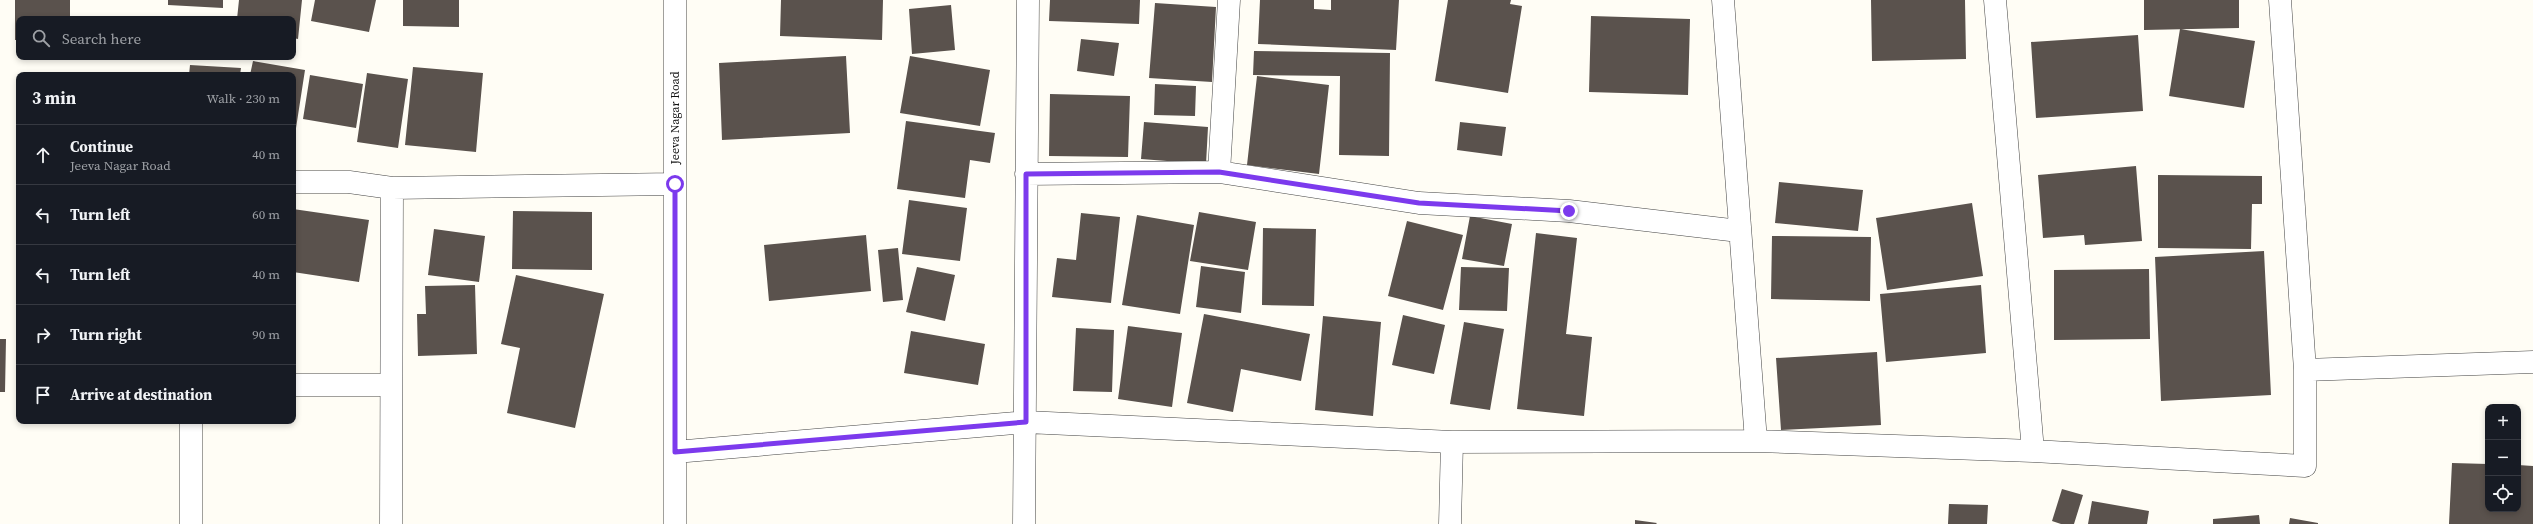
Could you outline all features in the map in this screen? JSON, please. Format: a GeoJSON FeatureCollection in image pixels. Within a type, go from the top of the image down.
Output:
{"type":"FeatureCollection","features":[{"type":"Feature","properties":{"kind":"street","name":"Jeeva Nagar Road"},"geometry":{"type":"LineString","coordinates":[[675,0],[675,524]]}},
{"type":"Feature","properties":{"kind":"street"},"geometry":{"type":"LineString","coordinates":[[1024,524],[1026,422],[1028,0]]}},
{"type":"Feature","properties":{"kind":"street"},"geometry":{"type":"LineString","coordinates":[[1219,172],[1229,0]]}},
{"type":"Feature","properties":{"kind":"street"},"geometry":{"type":"LineString","coordinates":[[1723,0],[1739,231],[1756,441]]}},
{"type":"Feature","properties":{"kind":"street"},"geometry":{"type":"LineString","coordinates":[[1995,0],[2033,451]]}},
{"type":"Feature","properties":{"kind":"street"},"geometry":{"type":"LineString","coordinates":[[675,452],[1026,422],[1452,442],[1756,441],[2033,451],[2304,466],[2305,370],[2280,0]]}},
{"type":"Feature","properties":{"kind":"street"},"geometry":{"type":"LineString","coordinates":[[1026,174],[1219,172],[1419,203],[1569,211],[1739,231]]}},
{"type":"Feature","properties":{"kind":"street"},"geometry":{"type":"LineString","coordinates":[[296,182],[349,182],[392,188],[675,184]]}},
{"type":"Feature","properties":{"kind":"street"},"geometry":{"type":"LineString","coordinates":[[390,524],[392,188]]}},
{"type":"Feature","properties":{"kind":"street"},"geometry":{"type":"LineString","coordinates":[[2305,370],[2533,362]]}},
{"type":"Feature","properties":{"kind":"street"},"geometry":{"type":"LineString","coordinates":[[296,385],[391,385]]}},
{"type":"Feature","properties":{"kind":"street"},"geometry":{"type":"LineString","coordinates":[[190,524],[191,424]]}},
{"type":"Feature","properties":{"kind":"street"},"geometry":{"type":"LineString","coordinates":[[1450,524],[1452,442]]}},
{"type":"Feature","properties":{"kind":"building"},"geometry":{"type":"Polygon","coordinates":[[[15,0],[70,0],[70,16],[16,16],[15,40],[15,0]]]}},
{"type":"Feature","properties":{"kind":"building"},"geometry":{"type":"Polygon","coordinates":[[[168,0],[223,0],[223,8],[168,5],[168,0]]]}},
{"type":"Feature","properties":{"kind":"building"},"geometry":{"type":"Polygon","coordinates":[[[239,0],[302,0],[298,39],[296,39],[296,16],[237,16],[239,0]]]}},
{"type":"Feature","properties":{"kind":"building"},"geometry":{"type":"Polygon","coordinates":[[[315,0],[376,0],[369,32],[311,21],[315,0]]]}},
{"type":"Feature","properties":{"kind":"building"},"geometry":{"type":"Polygon","coordinates":[[[403,0],[459,0],[459,27],[403,26],[403,0]]]}},
{"type":"Feature","properties":{"kind":"building"},"geometry":{"type":"Polygon","coordinates":[[[781,0],[883,0],[882,40],[780,36],[781,0]]]}},
{"type":"Feature","properties":{"kind":"building"},"geometry":{"type":"Polygon","coordinates":[[[1050,0],[1140,0],[1139,24],[1049,21],[1050,0]]]}},
{"type":"Feature","properties":{"kind":"building"},"geometry":{"type":"Polygon","coordinates":[[[1260,0],[1314,0],[1314,9],[1331,10],[1331,0],[1399,0],[1396,50],[1258,44],[1260,0]]]}},
{"type":"Feature","properties":{"kind":"building"},"geometry":{"type":"Polygon","coordinates":[[[1448,0],[1511,0],[1510,4],[1522,6],[1508,93],[1435,81],[1448,0]]]}},
{"type":"Feature","properties":{"kind":"building"},"geometry":{"type":"Polygon","coordinates":[[[1871,0],[1965,0],[1966,59],[1872,61],[1871,0]]]}},
{"type":"Feature","properties":{"kind":"building"},"geometry":{"type":"Polygon","coordinates":[[[2144,0],[2239,0],[2239,28],[2144,30],[2144,0]]]}},
{"type":"Feature","properties":{"kind":"building"},"geometry":{"type":"Polygon","coordinates":[[[1155,3],[1216,7],[1212,82],[1149,78],[1155,3]]]}},
{"type":"Feature","properties":{"kind":"building"},"geometry":{"type":"Polygon","coordinates":[[[951,5],[955,50],[912,54],[909,9],[951,5]]]}},
{"type":"Feature","properties":{"kind":"building"},"geometry":{"type":"Polygon","coordinates":[[[1591,16],[1690,19],[1688,95],[1589,92],[1591,16]]]}},
{"type":"Feature","properties":{"kind":"building"},"geometry":{"type":"Polygon","coordinates":[[[2180,29],[2255,41],[2244,108],[2169,96],[2180,29]]]}},
{"type":"Feature","properties":{"kind":"building"},"geometry":{"type":"Polygon","coordinates":[[[2138,35],[2143,111],[2036,118],[2031,42],[2138,35]]]}},
{"type":"Feature","properties":{"kind":"building"},"geometry":{"type":"Polygon","coordinates":[[[1081,39],[1119,43],[1114,76],[1077,71],[1081,39]]]}},
{"type":"Feature","properties":{"kind":"building"},"geometry":{"type":"Polygon","coordinates":[[[1254,51],[1390,53],[1389,156],[1339,155],[1340,76],[1253,75],[1254,51]]]}},
{"type":"Feature","properties":{"kind":"building"},"geometry":{"type":"Polygon","coordinates":[[[846,56],[850,133],[722,140],[719,63],[846,56]]]}},
{"type":"Feature","properties":{"kind":"building"},"geometry":{"type":"Polygon","coordinates":[[[910,56],[990,70],[980,126],[900,113],[910,56]]]}},
{"type":"Feature","properties":{"kind":"building"},"geometry":{"type":"Polygon","coordinates":[[[253,61],[305,70],[296,128],[296,72],[251,72],[253,61]]]}},
{"type":"Feature","properties":{"kind":"building"},"geometry":{"type":"Polygon","coordinates":[[[190,65],[241,68],[240,72],[189,72],[190,65]]]}},
{"type":"Feature","properties":{"kind":"building"},"geometry":{"type":"Polygon","coordinates":[[[413,67],[483,73],[476,152],[405,145],[413,67]]]}},
{"type":"Feature","properties":{"kind":"building"},"geometry":{"type":"Polygon","coordinates":[[[367,73],[408,79],[398,148],[357,142],[367,73]]]}},
{"type":"Feature","properties":{"kind":"building"},"geometry":{"type":"Polygon","coordinates":[[[310,75],[363,84],[356,128],[303,119],[310,75]]]}},
{"type":"Feature","properties":{"kind":"building"},"geometry":{"type":"Polygon","coordinates":[[[1257,76],[1329,85],[1319,174],[1247,165],[1257,76]]]}},
{"type":"Feature","properties":{"kind":"building"},"geometry":{"type":"Polygon","coordinates":[[[1155,84],[1196,86],[1195,116],[1154,115],[1155,84]]]}},
{"type":"Feature","properties":{"kind":"building"},"geometry":{"type":"Polygon","coordinates":[[[1050,94],[1130,96],[1128,157],[1049,156],[1050,94]]]}},
{"type":"Feature","properties":{"kind":"building"},"geometry":{"type":"Polygon","coordinates":[[[906,121],[995,133],[990,163],[970,160],[965,198],[897,189],[906,121]]]}},
{"type":"Feature","properties":{"kind":"building"},"geometry":{"type":"Polygon","coordinates":[[[1144,122],[1208,127],[1206,164],[1141,159],[1144,122]]]}},
{"type":"Feature","properties":{"kind":"building"},"geometry":{"type":"Polygon","coordinates":[[[1460,122],[1506,127],[1502,156],[1457,150],[1460,122]]]}},
{"type":"Feature","properties":{"kind":"building"},"geometry":{"type":"Polygon","coordinates":[[[2136,166],[2142,241],[2085,245],[2084,235],[2043,238],[2038,175],[2136,166]]]}},
{"type":"Feature","properties":{"kind":"building"},"geometry":{"type":"Polygon","coordinates":[[[2158,175],[2262,176],[2262,204],[2252,204],[2251,249],[2158,248],[2158,175]]]}},
{"type":"Feature","properties":{"kind":"building"},"geometry":{"type":"Polygon","coordinates":[[[1779,182],[1863,190],[1858,231],[1775,223],[1779,182]]]}},
{"type":"Feature","properties":{"kind":"building"},"geometry":{"type":"Polygon","coordinates":[[[909,200],[967,208],[960,261],[902,254],[909,200]]]}},
{"type":"Feature","properties":{"kind":"building"},"geometry":{"type":"Polygon","coordinates":[[[1972,203],[1983,276],[1887,290],[1876,218],[1972,203]]]}},
{"type":"Feature","properties":{"kind":"building"},"geometry":{"type":"Polygon","coordinates":[[[296,209],[369,220],[359,282],[296,272],[296,209]]]}},
{"type":"Feature","properties":{"kind":"building"},"geometry":{"type":"Polygon","coordinates":[[[513,211],[592,212],[592,270],[512,269],[513,211]]]}},
{"type":"Feature","properties":{"kind":"building"},"geometry":{"type":"Polygon","coordinates":[[[1199,212],[1256,222],[1248,270],[1190,261],[1199,212]]]}},
{"type":"Feature","properties":{"kind":"building"},"geometry":{"type":"Polygon","coordinates":[[[1081,213],[1120,217],[1111,303],[1052,297],[1057,258],[1076,260],[1081,213]]]}},
{"type":"Feature","properties":{"kind":"building"},"geometry":{"type":"Polygon","coordinates":[[[1137,215],[1194,225],[1180,314],[1122,305],[1137,215]]]}},
{"type":"Feature","properties":{"kind":"building"},"geometry":{"type":"Polygon","coordinates":[[[1470,216],[1512,224],[1504,266],[1462,259],[1470,216]]]}},
{"type":"Feature","properties":{"kind":"building"},"geometry":{"type":"Polygon","coordinates":[[[1407,221],[1463,235],[1443,310],[1388,296],[1407,221]]]}},
{"type":"Feature","properties":{"kind":"building"},"geometry":{"type":"Polygon","coordinates":[[[1263,228],[1316,229],[1314,306],[1262,305],[1263,228]]]}},
{"type":"Feature","properties":{"kind":"building"},"geometry":{"type":"Polygon","coordinates":[[[434,229],[485,236],[479,282],[428,275],[434,229]]]}},
{"type":"Feature","properties":{"kind":"building"},"geometry":{"type":"Polygon","coordinates":[[[1536,233],[1577,238],[1566,334],[1592,337],[1584,416],[1517,409],[1536,233]]]}},
{"type":"Feature","properties":{"kind":"building"},"geometry":{"type":"Polygon","coordinates":[[[866,235],[871,291],[769,301],[764,245],[866,235]]]}},
{"type":"Feature","properties":{"kind":"building"},"geometry":{"type":"Polygon","coordinates":[[[1772,236],[1871,237],[1870,301],[1771,299],[1772,236]]]}},
{"type":"Feature","properties":{"kind":"building"},"geometry":{"type":"Polygon","coordinates":[[[898,248],[903,300],[883,302],[878,250],[898,248]]]}},
{"type":"Feature","properties":{"kind":"building"},"geometry":{"type":"Polygon","coordinates":[[[2264,251],[2271,395],[2161,401],[2155,257],[2264,251]]]}},
{"type":"Feature","properties":{"kind":"building"},"geometry":{"type":"Polygon","coordinates":[[[1201,266],[1245,272],[1241,313],[1196,307],[1201,266]]]}},
{"type":"Feature","properties":{"kind":"building"},"geometry":{"type":"Polygon","coordinates":[[[917,267],[955,275],[945,321],[906,312],[917,267]]]}},
{"type":"Feature","properties":{"kind":"building"},"geometry":{"type":"Polygon","coordinates":[[[1461,267],[1509,268],[1507,311],[1459,310],[1461,267]]]}},
{"type":"Feature","properties":{"kind":"building"},"geometry":{"type":"Polygon","coordinates":[[[2149,269],[2150,339],[2054,340],[2054,270],[2149,269]]]}},
{"type":"Feature","properties":{"kind":"building"},"geometry":{"type":"Polygon","coordinates":[[[516,275],[604,294],[575,428],[507,413],[520,348],[501,344],[516,275]]]}},
{"type":"Feature","properties":{"kind":"building"},"geometry":{"type":"Polygon","coordinates":[[[475,285],[477,354],[418,356],[417,314],[426,314],[425,286],[475,285]]]}},
{"type":"Feature","properties":{"kind":"building"},"geometry":{"type":"Polygon","coordinates":[[[1981,285],[1986,353],[1886,362],[1880,294],[1981,285]]]}},
{"type":"Feature","properties":{"kind":"building"},"geometry":{"type":"Polygon","coordinates":[[[1204,314],[1310,334],[1301,381],[1241,369],[1233,412],[1187,403],[1204,314]]]}},
{"type":"Feature","properties":{"kind":"building"},"geometry":{"type":"Polygon","coordinates":[[[1403,315],[1445,325],[1434,374],[1392,365],[1403,315]]]}},
{"type":"Feature","properties":{"kind":"building"},"geometry":{"type":"Polygon","coordinates":[[[1323,316],[1381,322],[1373,416],[1315,410],[1323,316]]]}},
{"type":"Feature","properties":{"kind":"building"},"geometry":{"type":"Polygon","coordinates":[[[1464,322],[1504,329],[1490,410],[1450,404],[1464,322]]]}},
{"type":"Feature","properties":{"kind":"building"},"geometry":{"type":"Polygon","coordinates":[[[1128,326],[1182,333],[1172,407],[1118,399],[1128,326]]]}},
{"type":"Feature","properties":{"kind":"building"},"geometry":{"type":"Polygon","coordinates":[[[1076,328],[1114,330],[1112,392],[1073,391],[1076,328]]]}},
{"type":"Feature","properties":{"kind":"building"},"geometry":{"type":"Polygon","coordinates":[[[911,331],[985,344],[978,385],[904,373],[911,331]]]}},
{"type":"Feature","properties":{"kind":"building"},"geometry":{"type":"Polygon","coordinates":[[[0,339],[6,339],[5,392],[0,392],[0,339]]]}},
{"type":"Feature","properties":{"kind":"building"},"geometry":{"type":"Polygon","coordinates":[[[1877,352],[1881,425],[1781,430],[1776,358],[1877,352]]]}},
{"type":"Feature","properties":{"kind":"building"},"geometry":{"type":"Polygon","coordinates":[[[2452,463],[2485,464],[2485,512],[2521,512],[2521,465],[2533,466],[2533,524],[2449,524],[2452,463]]]}},
{"type":"Feature","properties":{"kind":"building"},"geometry":{"type":"Polygon","coordinates":[[[2062,489],[2083,495],[2074,524],[2061,524],[2052,521],[2062,489]]]}},
{"type":"Feature","properties":{"kind":"building"},"geometry":{"type":"Polygon","coordinates":[[[2092,501],[2149,511],[2147,524],[2088,524],[2092,501]]]}},
{"type":"Feature","properties":{"kind":"building"},"geometry":{"type":"Polygon","coordinates":[[[1949,504],[1988,505],[1987,524],[1948,524],[1949,504]]]}},
{"type":"Feature","properties":{"kind":"building"},"geometry":{"type":"Polygon","coordinates":[[[2259,515],[2260,524],[2213,524],[2213,519],[2259,515]]]}},
{"type":"Feature","properties":{"kind":"building"},"geometry":{"type":"Polygon","coordinates":[[[2290,518],[2318,523],[2318,524],[2289,524],[2290,518]]]}},
{"type":"Feature","properties":{"kind":"building"},"geometry":{"type":"Polygon","coordinates":[[[1635,520],[1657,523],[1635,524],[1635,520]]]}},
{"type":"Feature","properties":{"kind":"route"},"geometry":{"type":"LineString","coordinates":[[675,184],[675,452],[1026,422],[1026,174],[1219,172],[1419,203],[1569,211]]}}]}
